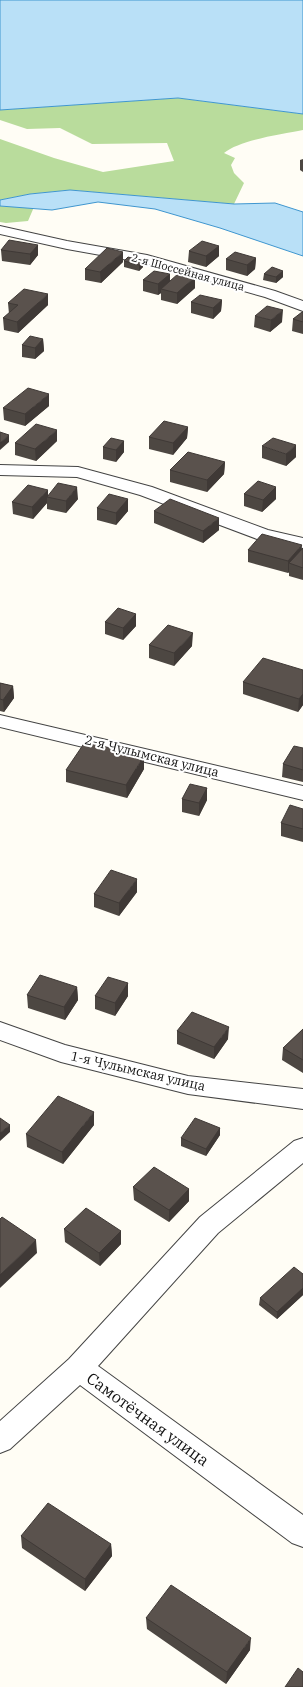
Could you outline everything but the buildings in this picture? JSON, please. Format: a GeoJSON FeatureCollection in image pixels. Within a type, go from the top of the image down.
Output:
{"type":"FeatureCollection","features":[{"type":"Feature","properties":{"kind":"street","name":"2-я Шоссейная улица"},"geometry":{"type":"LineString","coordinates":[[0,230],[68,245],[147,259],[270,294],[303,306]]}},
{"type":"Feature","properties":{"kind":"street"},"geometry":{"type":"LineString","coordinates":[[0,470],[78,472],[146,491],[263,535],[303,544]]}},
{"type":"Feature","properties":{"kind":"street","name":"2-я Чулымская улица"},"geometry":{"type":"LineString","coordinates":[[0,720],[303,793]]}},
{"type":"Feature","properties":{"kind":"street","name":"1-я Чулымская улица"},"geometry":{"type":"LineString","coordinates":[[0,1031],[61,1053],[188,1085],[303,1099]]}},
{"type":"Feature","properties":{"kind":"street"},"geometry":{"type":"LineString","coordinates":[[79,1368],[209,1225],[303,1148]]}},
{"type":"Feature","properties":{"kind":"street","name":"Самотёчная улица"},"geometry":{"type":"LineString","coordinates":[[0,1440],[79,1368],[303,1533]]}},
{"type":"Feature","properties":{"kind":"green space"},"geometry":{"type":"Polygon","coordinates":[[[178,98],[303,114],[303,130],[250,141],[231,148],[224,153],[235,158],[231,165],[234,173],[244,183],[234,204],[70,190],[30,194],[0,200],[0,139],[54,158],[103,172],[174,161],[167,143],[92,144],[60,128],[27,129],[0,120],[0,110],[178,98]]]}},
{"type":"Feature","properties":{"kind":"green space"},"geometry":{"type":"Polygon","coordinates":[[[0,206],[34,207],[28,221],[6,223],[0,222],[0,206]]]}},
{"type":"Feature","properties":{"kind":"water"},"geometry":{"type":"Polygon","coordinates":[[[0,0],[303,0],[303,114],[178,98],[0,110],[0,0]]]}},
{"type":"Feature","properties":{"kind":"water"},"geometry":{"type":"Polygon","coordinates":[[[70,190],[234,204],[275,203],[303,212],[303,256],[220,228],[155,209],[98,202],[52,210],[0,206],[0,200],[30,194],[70,190]]]}}]}
